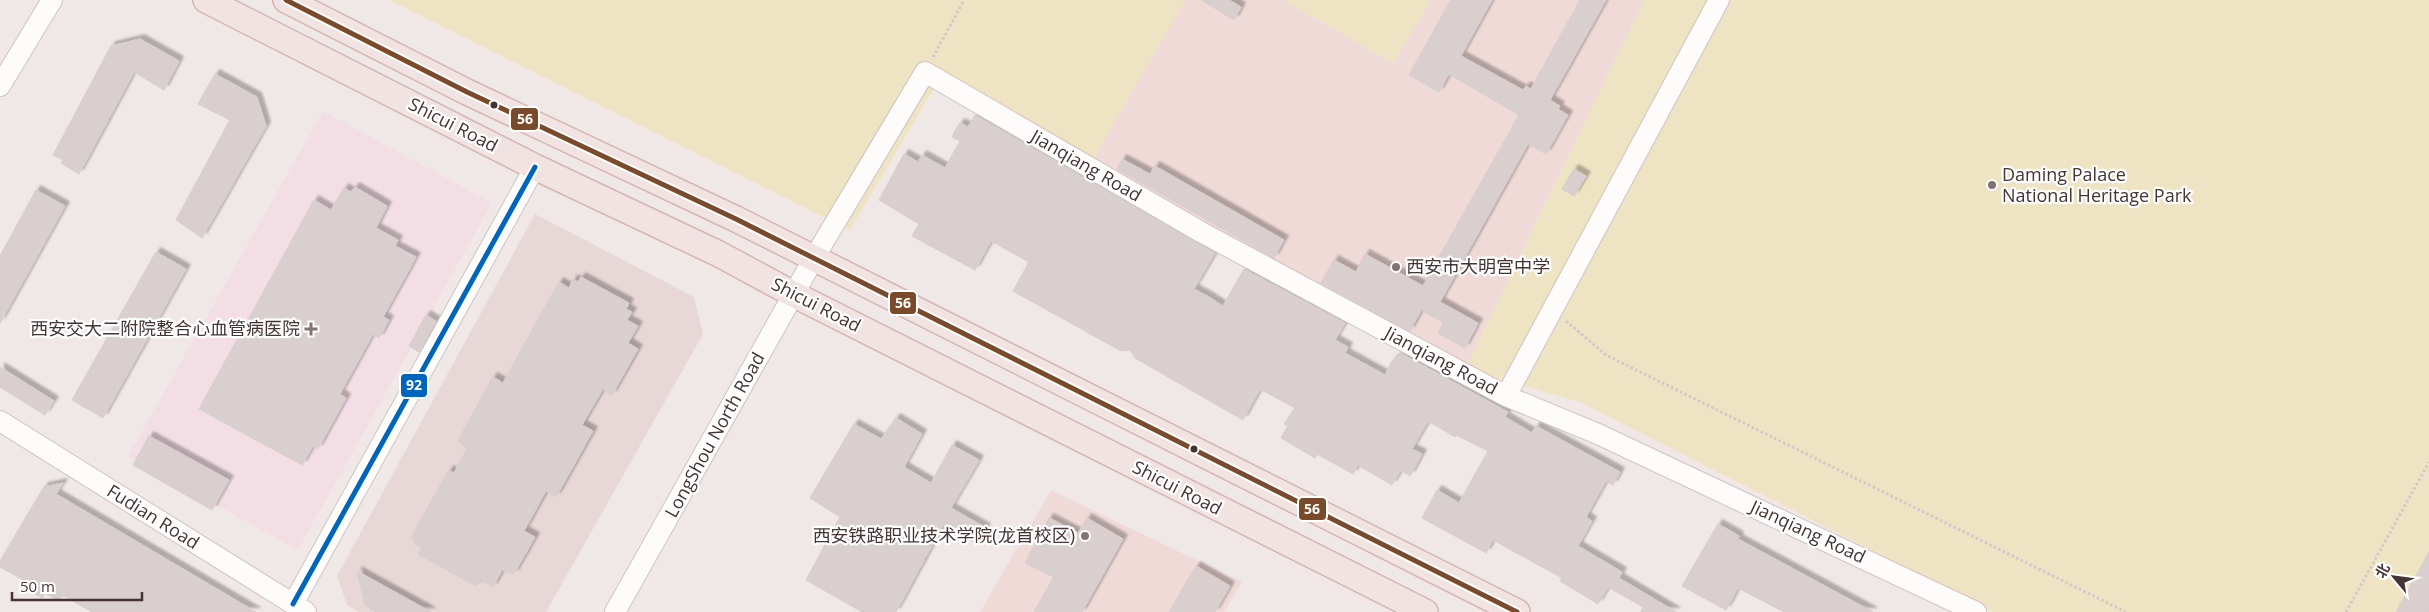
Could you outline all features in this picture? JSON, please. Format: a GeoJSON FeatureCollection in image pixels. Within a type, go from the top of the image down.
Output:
{"type":"FeatureCollection","features":[{"type":"Feature","properties":{"kind":"main road","name":"Shicui Road"},"geometry":{"type":"LineString","coordinates":[[206,0],[535,167],[719,254],[793,294],[1425,612]]}},
{"type":"Feature","properties":{"kind":"main road","name":"Shicui Road"},"geometry":{"type":"LineString","coordinates":[[286,0],[467,92],[814,258],[1517,612]]}},
{"type":"Feature","properties":{"kind":"street"},"geometry":{"type":"LineString","coordinates":[[0,86],[52,0]]}},
{"type":"Feature","properties":{"kind":"street"},"geometry":{"type":"LineString","coordinates":[[1506,396],[1720,0]]}},
{"type":"Feature","properties":{"kind":"street","name":"LongShou North Road"},"geometry":{"type":"LineString","coordinates":[[615,612],[793,294],[925,72]]}},
{"type":"Feature","properties":{"kind":"street","name":"Jianqiang Road"},"geometry":{"type":"LineString","coordinates":[[925,72],[1200,232],[1506,396],[1598,434],[1964,609]]}},
{"type":"Feature","properties":{"kind":"street"},"geometry":{"type":"LineString","coordinates":[[299,608],[535,167]]}},
{"type":"Feature","properties":{"kind":"street","name":"Fudian Road"},"geometry":{"type":"LineString","coordinates":[[0,422],[299,608]]}},
{"type":"Feature","properties":{"kind":"path"},"geometry":{"type":"LineString","coordinates":[[925,72],[964,0]]}},
{"type":"Feature","properties":{"kind":"path"},"geometry":{"type":"LineString","coordinates":[[1564,319],[1606,356],[2126,612]]}},
{"type":"Feature","properties":{"kind":"path"},"geometry":{"type":"LineString","coordinates":[[2346,612],[2429,462]]}},
{"type":"Feature","properties":{"kind":"shaded area"},"geometry":{"type":"Polygon","coordinates":[[[390,0],[1185,0],[1089,166],[940,78],[850,230],[390,0]]]}},
{"type":"Feature","properties":{"kind":"shaded area","name":"西安市大明宫中学"},"geometry":{"type":"Polygon","coordinates":[[[1185,0],[1284,0],[1393,63],[1430,0],[1644,0],[1465,369],[1089,166],[1185,0]]]}},
{"type":"Feature","properties":{"kind":"shaded area"},"geometry":{"type":"Polygon","coordinates":[[[1284,0],[1430,0],[1393,63],[1284,0]]]}},
{"type":"Feature","properties":{"kind":"shaded area","name":"Daming Palace National Heritage Park"},"geometry":{"type":"Polygon","coordinates":[[[1644,0],[2429,0],[2429,612],[1993,612],[1580,402],[1465,369],[1644,0]]]}},
{"type":"Feature","properties":{"kind":"shaded area","name":"西安交大二附院整合心血管病医院"},"geometry":{"type":"Polygon","coordinates":[[[323,111],[492,203],[298,550],[128,456],[323,111]]]}},
{"type":"Feature","properties":{"kind":"shaded area"},"geometry":{"type":"Polygon","coordinates":[[[535,214],[694,297],[703,334],[546,612],[359,612],[347,605],[337,576],[535,214]]]}},
{"type":"Feature","properties":{"kind":"shaded area","name":"西安铁路职业技术学院(龙首校区)"},"geometry":{"type":"Polygon","coordinates":[[[1051,490],[1242,582],[1224,612],[980,612],[1051,490]]]}},
{"type":"Feature","properties":{"kind":"building"},"geometry":{"type":"Polygon","coordinates":[[[1201,0],[1229,0],[1241,7],[1234,20],[1201,0]]]}},
{"type":"Feature","properties":{"kind":"building"},"geometry":{"type":"Polygon","coordinates":[[[1451,0],[1492,0],[1461,56],[1523,90],[1526,86],[1531,89],[1580,0],[1606,0],[1550,100],[1560,106],[1558,109],[1568,115],[1546,154],[1528,144],[1440,302],[1478,323],[1465,348],[1438,333],[1444,323],[1421,310],[1410,331],[1321,283],[1334,260],[1356,272],[1365,254],[1423,286],[1519,115],[1449,74],[1439,92],[1409,75],[1451,0]]]}},
{"type":"Feature","properties":{"kind":"building"},"geometry":{"type":"Polygon","coordinates":[[[140,39],[179,61],[164,90],[134,72],[79,174],[61,163],[63,160],[53,155],[111,46],[140,39]]]}},
{"type":"Feature","properties":{"kind":"building"},"geometry":{"type":"Polygon","coordinates":[[[215,74],[257,97],[266,126],[202,238],[176,220],[230,120],[198,104],[215,74]]]}},
{"type":"Feature","properties":{"kind":"building"},"geometry":{"type":"Polygon","coordinates":[[[975,115],[1215,253],[1194,289],[1223,306],[1244,269],[1345,323],[1335,340],[1348,347],[1345,353],[1385,375],[1392,361],[1402,354],[1508,412],[1505,417],[1532,433],[1536,426],[1620,472],[1613,485],[1606,481],[1586,517],[1592,521],[1578,546],[1622,572],[1619,578],[1676,612],[1641,612],[1643,607],[1608,587],[1598,604],[1560,581],[1562,578],[1493,540],[1486,553],[1422,518],[1437,490],[1459,503],[1488,451],[1456,435],[1455,437],[1428,421],[1412,449],[1422,454],[1410,476],[1401,470],[1392,485],[1358,465],[1353,474],[1317,454],[1315,458],[1281,438],[1288,426],[1284,424],[1295,408],[1260,389],[1243,420],[1135,358],[1130,350],[1121,351],[1013,291],[1029,262],[991,241],[975,270],[912,236],[919,224],[879,200],[904,154],[918,162],[922,155],[945,168],[960,141],[952,137],[956,129],[960,123],[968,127],[975,115]]]}},
{"type":"Feature","properties":{"kind":"building"},"geometry":{"type":"Polygon","coordinates":[[[1122,159],[1150,174],[1155,166],[1284,240],[1274,258],[1117,169],[1122,159]]]}},
{"type":"Feature","properties":{"kind":"building"},"geometry":{"type":"Polygon","coordinates":[[[1574,169],[1586,176],[1574,196],[1562,189],[1574,169]]]}},
{"type":"Feature","properties":{"kind":"building"},"geometry":{"type":"Polygon","coordinates":[[[355,187],[387,206],[376,228],[398,240],[395,246],[416,257],[383,317],[389,320],[379,338],[373,334],[340,394],[346,398],[318,449],[313,446],[302,465],[199,409],[314,200],[331,210],[344,188],[351,192],[355,187]]]}},
{"type":"Feature","properties":{"kind":"building"},"geometry":{"type":"Polygon","coordinates":[[[36,190],[65,206],[0,323],[0,256],[36,190]]]}},
{"type":"Feature","properties":{"kind":"building"},"geometry":{"type":"Polygon","coordinates":[[[156,252],[186,269],[103,418],[72,400],[156,252]]]}},
{"type":"Feature","properties":{"kind":"building"},"geometry":{"type":"Polygon","coordinates":[[[581,277],[629,303],[626,309],[632,312],[627,320],[638,326],[628,343],[638,349],[612,395],[603,389],[582,425],[593,431],[556,497],[546,491],[524,531],[535,537],[514,574],[502,570],[493,587],[480,580],[476,586],[418,554],[422,548],[414,544],[416,540],[411,538],[449,470],[454,473],[467,449],[458,441],[493,377],[503,383],[559,282],[569,288],[573,279],[578,282],[581,277]]]}},
{"type":"Feature","properties":{"kind":"building"},"geometry":{"type":"Polygon","coordinates":[[[426,315],[436,321],[419,352],[409,346],[426,315]]]}},
{"type":"Feature","properties":{"kind":"building"},"geometry":{"type":"Polygon","coordinates":[[[0,367],[54,401],[45,415],[0,387],[0,367]]]}},
{"type":"Feature","properties":{"kind":"building"},"geometry":{"type":"Polygon","coordinates":[[[896,418],[922,434],[904,467],[931,483],[952,445],[979,460],[951,508],[986,528],[977,544],[943,525],[896,612],[862,612],[806,580],[840,517],[810,498],[854,424],[881,439],[896,418]]]}},
{"type":"Feature","properties":{"kind":"building"},"geometry":{"type":"Polygon","coordinates":[[[149,436],[229,480],[212,510],[133,465],[149,436]]]}},
{"type":"Feature","properties":{"kind":"building"},"geometry":{"type":"Polygon","coordinates":[[[63,483],[56,494],[256,612],[92,612],[62,595],[58,601],[45,593],[42,598],[26,589],[29,583],[0,567],[0,561],[44,487],[63,483]]]}},
{"type":"Feature","properties":{"kind":"building"},"geometry":{"type":"Polygon","coordinates":[[[1049,518],[1078,533],[1087,518],[1123,539],[1082,612],[1034,612],[1054,577],[1025,563],[1049,518]]]}},
{"type":"Feature","properties":{"kind":"building"},"geometry":{"type":"Polygon","coordinates":[[[1718,524],[1739,536],[1738,539],[1873,612],[1784,612],[1738,588],[1726,610],[1682,586],[1718,524]]]}},
{"type":"Feature","properties":{"kind":"building"},"geometry":{"type":"Polygon","coordinates":[[[2429,552],[2429,612],[2396,612],[2429,552]]]}},
{"type":"Feature","properties":{"kind":"building"},"geometry":{"type":"Polygon","coordinates":[[[1196,566],[1230,586],[1215,612],[1169,612],[1196,566]]]}},
{"type":"Feature","properties":{"kind":"building"},"geometry":{"type":"Polygon","coordinates":[[[357,571],[431,612],[376,612],[365,605],[357,571]]]}},
{"type":"Feature","properties":{"kind":"transit line","name":"56"},"geometry":{"type":"LineString","coordinates":[[286,0],[467,92],[736,219],[1517,612]]}},
{"type":"Feature","properties":{"kind":"transit line","name":"92"},"geometry":{"type":"LineString","coordinates":[[293,604],[535,167]]}},
{"type":"Feature","properties":{"kind":"place","name":"Daming Palace National Heritage Park"},"geometry":{"type":"Point","coordinates":[1992,185]}},
{"type":"Feature","properties":{"kind":"place","name":"西安市大明宫中学"},"geometry":{"type":"Point","coordinates":[1396,267]}},
{"type":"Feature","properties":{"kind":"place","name":"西安交大二附院整合心血管病医院"},"geometry":{"type":"Point","coordinates":[311,329]}},
{"type":"Feature","properties":{"kind":"place","name":"西安铁路职业技术学院(龙首校区)"},"geometry":{"type":"Point","coordinates":[1085,536]}}]}
